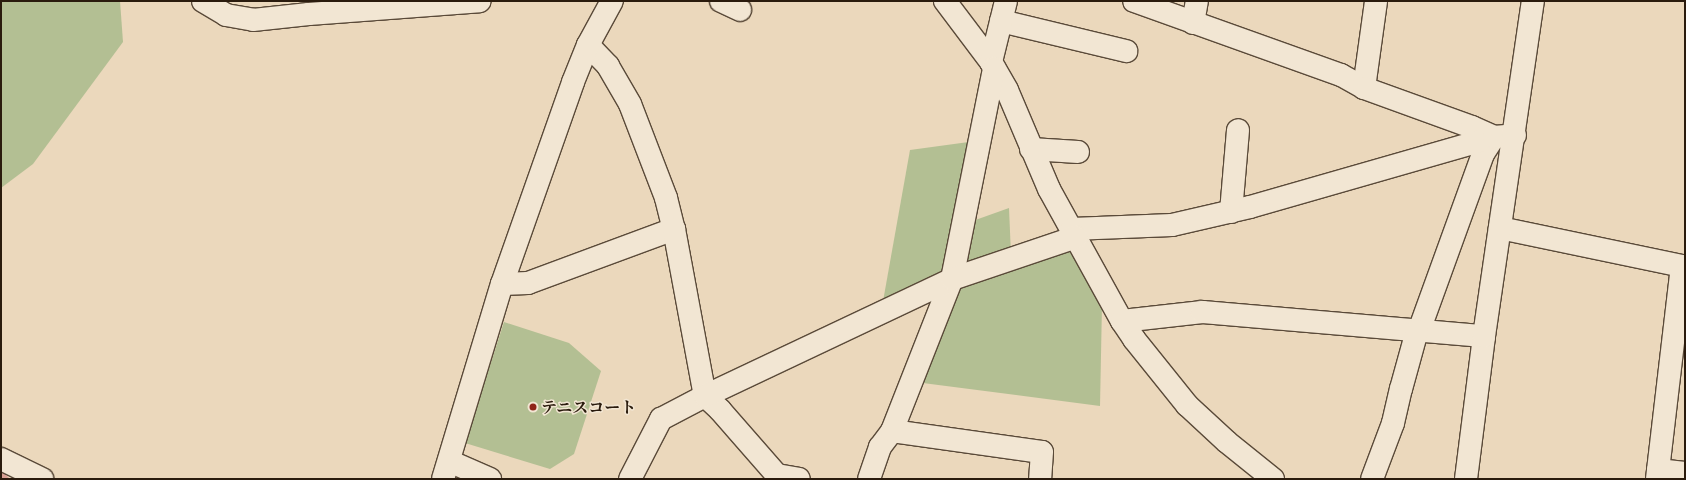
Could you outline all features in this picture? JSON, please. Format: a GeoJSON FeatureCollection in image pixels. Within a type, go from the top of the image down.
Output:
{"type":"FeatureCollection","features":[{"type":"Feature","properties":{"kind":"street"},"geometry":{"type":"LineString","coordinates":[[203,1],[226,15],[254,20],[308,7],[480,1]]}},
{"type":"Feature","properties":{"kind":"street"},"geometry":{"type":"LineString","coordinates":[[490,479],[446,470],[502,284],[573,82],[588,45],[612,1]]}},
{"type":"Feature","properties":{"kind":"street"},"geometry":{"type":"LineString","coordinates":[[945,1],[992,65],[1007,90],[1049,189],[1122,321],[1186,405],[1227,442],[1273,479]]}},
{"type":"Feature","properties":{"kind":"street"},"geometry":{"type":"LineString","coordinates":[[1134,1],[1341,75],[1364,88],[1472,127],[1504,136]]}},
{"type":"Feature","properties":{"kind":"street"},"geometry":{"type":"LineString","coordinates":[[1194,23],[1197,1]]}},
{"type":"Feature","properties":{"kind":"street"},"geometry":{"type":"LineString","coordinates":[[1364,88],[1376,1]]}},
{"type":"Feature","properties":{"kind":"street"},"geometry":{"type":"LineString","coordinates":[[1466,479],[1484,336],[1500,228],[1504,136],[1533,1]]}},
{"type":"Feature","properties":{"kind":"street"},"geometry":{"type":"LineString","coordinates":[[869,479],[880,447],[892,431],[952,279],[992,65],[1004,11],[1126,51]]}},
{"type":"Feature","properties":{"kind":"street"},"geometry":{"type":"LineString","coordinates":[[588,45],[608,66],[630,104],[666,198],[674,229],[705,396],[720,410],[777,475],[799,479]]}},
{"type":"Feature","properties":{"kind":"street"},"geometry":{"type":"LineString","coordinates":[[1231,212],[1238,130]]}},
{"type":"Feature","properties":{"kind":"street"},"geometry":{"type":"LineString","coordinates":[[630,479],[661,419],[705,396],[952,279],[1074,233],[1172,225],[1231,212],[1504,136]]}},
{"type":"Feature","properties":{"kind":"street"},"geometry":{"type":"LineString","coordinates":[[1372,479],[1393,423],[1400,389],[1418,331],[1483,154],[1504,136]]}},
{"type":"Feature","properties":{"kind":"street"},"geometry":{"type":"LineString","coordinates":[[1031,149],[1078,152]]}},
{"type":"Feature","properties":{"kind":"street"},"geometry":{"type":"LineString","coordinates":[[1500,228],[1684,260],[1658,474],[1685,473]]}},
{"type":"Feature","properties":{"kind":"street"},"geometry":{"type":"LineString","coordinates":[[502,284],[528,283],[674,229]]}},
{"type":"Feature","properties":{"kind":"street"},"geometry":{"type":"LineString","coordinates":[[1122,321],[1202,312],[1484,336]]}},
{"type":"Feature","properties":{"kind":"street"},"geometry":{"type":"LineString","coordinates":[[892,431],[1042,452],[1040,479]]}},
{"type":"Feature","properties":{"kind":"street"},"geometry":{"type":"LineString","coordinates":[[1,459],[42,479]]}},
{"type":"Feature","properties":{"kind":"green space"},"geometry":{"type":"Polygon","coordinates":[[[1,1],[120,1],[123,42],[33,164],[1,188],[1,1]]]}},
{"type":"Feature","properties":{"kind":"green space"},"geometry":{"type":"Polygon","coordinates":[[[976,141],[949,269],[882,307],[910,150],[976,141]]]}},
{"type":"Feature","properties":{"kind":"green space"},"geometry":{"type":"Polygon","coordinates":[[[1009,208],[1011,255],[956,274],[967,223],[1009,208]]]}},
{"type":"Feature","properties":{"kind":"green space"},"geometry":{"type":"Polygon","coordinates":[[[1069,248],[1102,304],[1100,406],[915,382],[955,288],[1069,248]]]}},
{"type":"Feature","properties":{"kind":"green space","name":"テニスコート"},"geometry":{"type":"Polygon","coordinates":[[[504,322],[569,343],[601,371],[574,454],[550,469],[465,443],[504,322]]]}},
{"type":"Feature","properties":{"kind":"building"},"geometry":{"type":"Polygon","coordinates":[[[1,470],[10,479],[1,479],[1,470]]]}},
{"type":"Feature","properties":{"kind":"place","name":"テニスコート"},"geometry":{"type":"Point","coordinates":[533,407]}}]}
